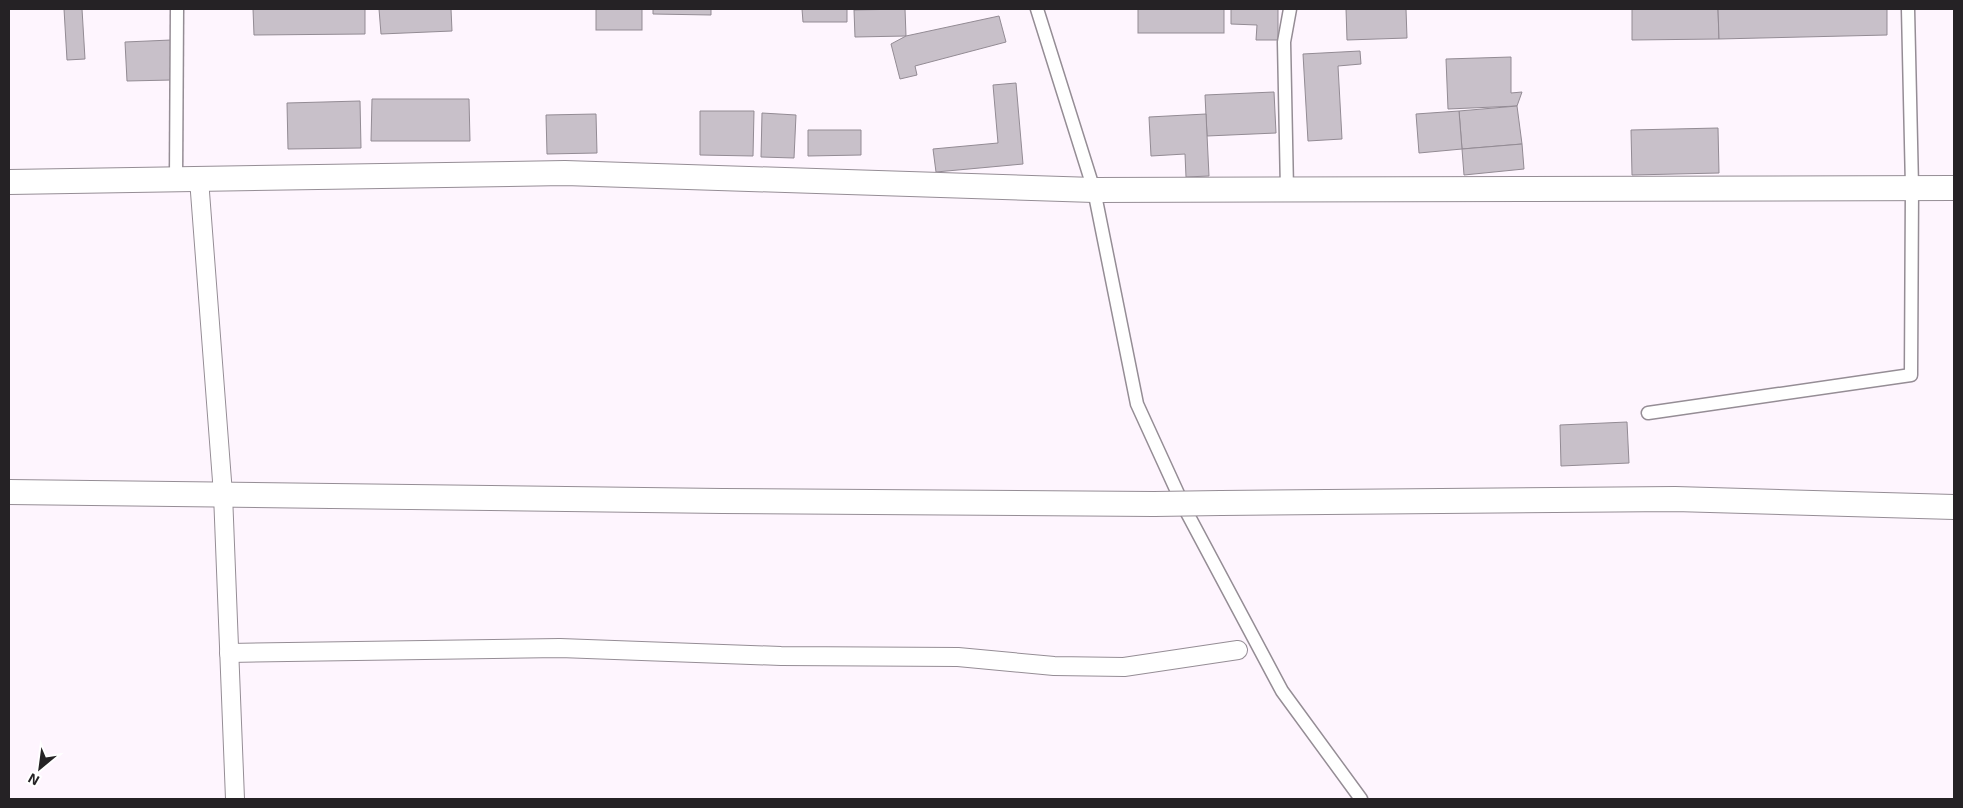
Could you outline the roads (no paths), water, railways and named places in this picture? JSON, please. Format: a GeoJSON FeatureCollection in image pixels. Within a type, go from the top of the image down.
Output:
{"type":"FeatureCollection","features":[{"type":"Feature","properties":{"kind":"street"},"geometry":{"type":"LineString","coordinates":[[9,182],[565,173],[1094,190],[1954,188]]}},
{"type":"Feature","properties":{"kind":"street"},"geometry":{"type":"LineString","coordinates":[[187,179],[223,494],[234,799]]}},
{"type":"Feature","properties":{"kind":"street"},"geometry":{"type":"LineString","coordinates":[[9,492],[1154,504],[1675,499],[1954,507]]}},
{"type":"Feature","properties":{"kind":"street"},"geometry":{"type":"LineString","coordinates":[[229,653],[560,648],[781,656],[958,657],[1054,666],[1124,667],[1238,650]]}},
{"type":"Feature","properties":{"kind":"lane"},"geometry":{"type":"LineString","coordinates":[[177,9],[187,179]]}},
{"type":"Feature","properties":{"kind":"lane"},"geometry":{"type":"LineString","coordinates":[[1037,9],[1094,190],[1137,404],[1185,509],[1282,691],[1361,799]]}},
{"type":"Feature","properties":{"kind":"lane"},"geometry":{"type":"LineString","coordinates":[[1287,190],[1284,42],[1290,9]]}},
{"type":"Feature","properties":{"kind":"lane"},"geometry":{"type":"LineString","coordinates":[[1648,413],[1911,375],[1912,187],[1908,9]]}}]}
